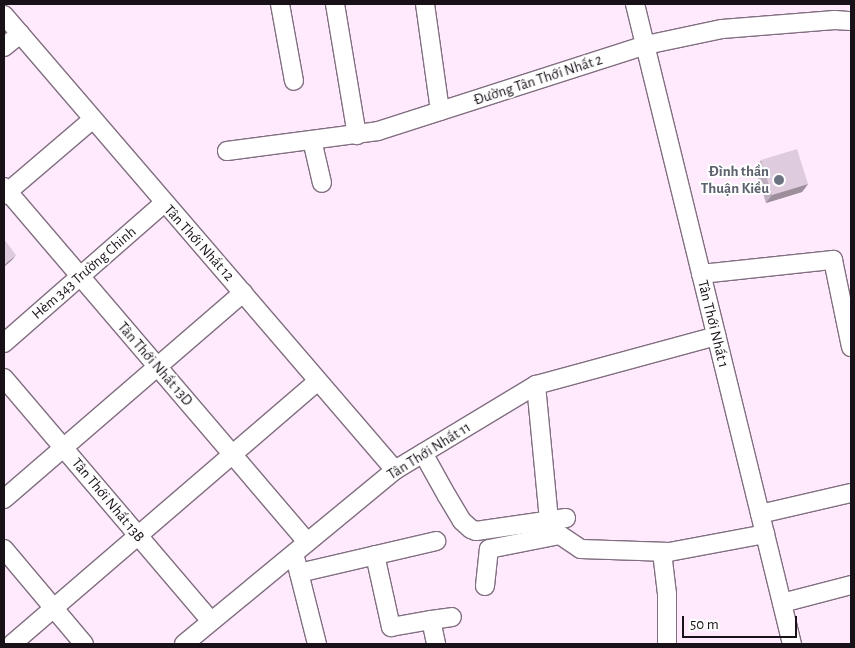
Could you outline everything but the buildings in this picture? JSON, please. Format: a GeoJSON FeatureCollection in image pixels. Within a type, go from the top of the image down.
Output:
{"type":"FeatureCollection","features":[{"type":"Feature","properties":{"kind":"street"},"geometry":{"type":"LineString","coordinates":[[280,4],[294,81]]}},
{"type":"Feature","properties":{"kind":"street"},"geometry":{"type":"LineString","coordinates":[[335,4],[357,135]]}},
{"type":"Feature","properties":{"kind":"street"},"geometry":{"type":"LineString","coordinates":[[425,4],[440,111]]}},
{"type":"Feature","properties":{"kind":"street","name":"Tân Thới Nhất 1"},"geometry":{"type":"LineString","coordinates":[[635,4],[792,644]]}},
{"type":"Feature","properties":{"kind":"street","name":"Tân Thới Nhất 12"},"geometry":{"type":"LineString","coordinates":[[4,15],[395,470]]}},
{"type":"Feature","properties":{"kind":"street","name":"Đường Tân Thới Nhất 2"},"geometry":{"type":"LineString","coordinates":[[227,151],[378,131],[646,45],[722,29],[835,20],[851,21]]}},
{"type":"Feature","properties":{"kind":"street"},"geometry":{"type":"LineString","coordinates":[[4,47],[20,34]]}},
{"type":"Feature","properties":{"kind":"street"},"geometry":{"type":"LineString","coordinates":[[5,191],[93,119]]}},
{"type":"Feature","properties":{"kind":"street"},"geometry":{"type":"LineString","coordinates":[[312,140],[322,182]]}},
{"type":"Feature","properties":{"kind":"street","name":"Tân Thới Nhất 13D"},"geometry":{"type":"LineString","coordinates":[[5,191],[158,366],[307,542]]}},
{"type":"Feature","properties":{"kind":"street","name":"Hẻm 343 Trường Chinh"},"geometry":{"type":"LineString","coordinates":[[4,343],[164,203]]}},
{"type":"Feature","properties":{"kind":"street"},"geometry":{"type":"LineString","coordinates":[[701,274],[833,260],[851,347]]}},
{"type":"Feature","properties":{"kind":"street"},"geometry":{"type":"LineString","coordinates":[[4,499],[244,293]]}},
{"type":"Feature","properties":{"kind":"street","name":"Tân Thới Nhất 11"},"geometry":{"type":"LineString","coordinates":[[184,644],[395,470],[536,385],[716,336]]}},
{"type":"Feature","properties":{"kind":"street","name":"Tân Thới Nhất 13B"},"geometry":{"type":"LineString","coordinates":[[4,378],[211,621]]}},
{"type":"Feature","properties":{"kind":"street"},"geometry":{"type":"LineString","coordinates":[[12,644],[318,382]]}},
{"type":"Feature","properties":{"kind":"street"},"geometry":{"type":"LineString","coordinates":[[423,453],[466,527],[476,531],[558,519],[536,385]]}},
{"type":"Feature","properties":{"kind":"street"},"geometry":{"type":"LineString","coordinates":[[760,514],[851,493]]}},
{"type":"Feature","properties":{"kind":"street"},"geometry":{"type":"LineString","coordinates":[[485,586],[489,550],[560,535],[581,549],[662,552],[765,534]]}},
{"type":"Feature","properties":{"kind":"street"},"geometry":{"type":"LineString","coordinates":[[299,573],[436,541]]}},
{"type":"Feature","properties":{"kind":"street"},"geometry":{"type":"LineString","coordinates":[[4,549],[84,644]]}},
{"type":"Feature","properties":{"kind":"street"},"geometry":{"type":"LineString","coordinates":[[662,552],[667,594],[667,644]]}},
{"type":"Feature","properties":{"kind":"street"},"geometry":{"type":"LineString","coordinates":[[294,554],[317,644]]}},
{"type":"Feature","properties":{"kind":"street"},"geometry":{"type":"LineString","coordinates":[[375,555],[390,626],[452,617]]}},
{"type":"Feature","properties":{"kind":"street"},"geometry":{"type":"LineString","coordinates":[[782,603],[851,585]]}},
{"type":"Feature","properties":{"kind":"street"},"geometry":{"type":"LineString","coordinates":[[431,620],[436,644]]}},
{"type":"Feature","properties":{"kind":"place","name":"Đình thần Thuận Kiều"},"geometry":{"type":"Point","coordinates":[779,180]}}]}
